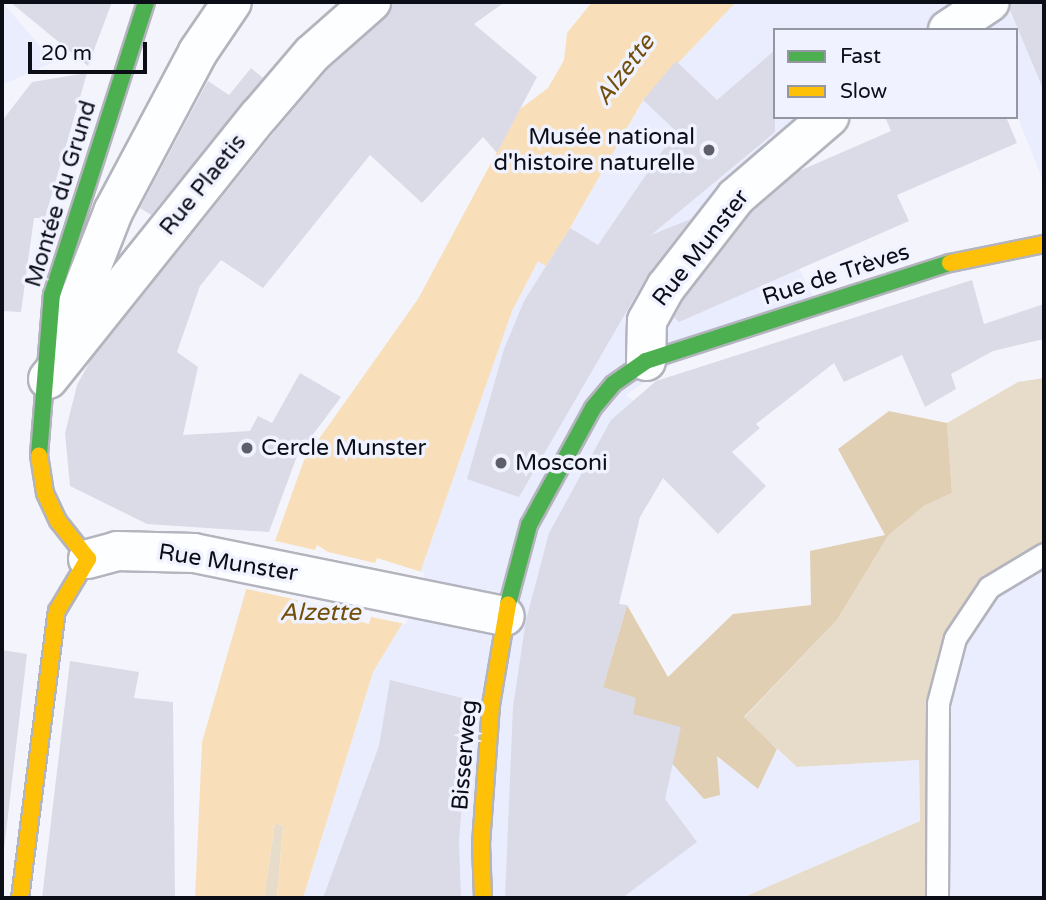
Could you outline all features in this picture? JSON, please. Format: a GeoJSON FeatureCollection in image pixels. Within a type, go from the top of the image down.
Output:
{"type":"FeatureCollection","features":[{"type":"Feature","properties":{"kind":"street","name":"Montée du Grund"},"geometry":{"type":"LineString","coordinates":[[88,559],[45,493],[39,460],[48,379],[52,295],[146,2]]}},
{"type":"Feature","properties":{"kind":"street"},"geometry":{"type":"LineString","coordinates":[[48,379],[113,212],[198,52],[232,2]]}},
{"type":"Feature","properties":{"kind":"street","name":"Rue Plaetis"},"geometry":{"type":"LineString","coordinates":[[48,379],[312,54],[371,2]]}},
{"type":"Feature","properties":{"kind":"street"},"geometry":{"type":"LineString","coordinates":[[951,28],[990,2]]}},
{"type":"Feature","properties":{"kind":"street","name":"Rue Munster"},"geometry":{"type":"LineString","coordinates":[[646,361],[647,321],[666,287],[736,197],[827,119]]}},
{"type":"Feature","properties":{"kind":"street","name":"Rue de Trèves"},"geometry":{"type":"LineString","coordinates":[[646,361],[937,265],[1044,244]]}},
{"type":"Feature","properties":{"kind":"street"},"geometry":{"type":"LineString","coordinates":[[505,616],[529,525],[565,451],[614,384],[646,361]]}},
{"type":"Feature","properties":{"kind":"street","name":"Rue Munster"},"geometry":{"type":"LineString","coordinates":[[88,559],[147,550],[242,562],[505,616]]}},
{"type":"Feature","properties":{"kind":"street"},"geometry":{"type":"LineString","coordinates":[[20,898],[50,646],[57,611],[88,559]]}},
{"type":"Feature","properties":{"kind":"street","name":"Bisserweg"},"geometry":{"type":"LineString","coordinates":[[483,898],[481,844],[491,705],[505,616]]}},
{"type":"Feature","properties":{"kind":"lane"},"geometry":{"type":"LineString","coordinates":[[937,898],[938,703],[955,638],[989,587],[1044,554]]}},
{"type":"Feature","properties":{"kind":"shaded area"},"geometry":{"type":"Polygon","coordinates":[[[2,2],[54,62],[2,85],[2,2]]]}},
{"type":"Feature","properties":{"kind":"shaded area"},"geometry":{"type":"Polygon","coordinates":[[[736,2],[1044,2],[1044,183],[1018,118],[1018,28],[983,28],[976,10],[951,28],[773,28],[773,119],[827,119],[755,180],[816,302],[693,350],[626,395],[684,442],[648,504],[632,498],[619,604],[627,605],[603,687],[636,698],[633,714],[681,727],[757,788],[777,749],[797,767],[919,760],[920,821],[742,898],[633,898],[631,894],[630,898],[303,898],[373,672],[402,623],[512,311],[538,261],[546,266],[570,228],[643,100],[736,2]]]}},
{"type":"Feature","properties":{"kind":"shaded area"},"geometry":{"type":"Polygon","coordinates":[[[1044,378],[1044,554],[989,587],[938,703],[937,898],[742,898],[920,821],[919,760],[797,767],[744,718],[837,620],[888,536],[924,506],[952,493],[947,423],[1018,382],[1044,378]]]}},
{"type":"Feature","properties":{"kind":"shaded area"},"geometry":{"type":"Polygon","coordinates":[[[889,411],[947,423],[952,493],[924,506],[888,536],[837,620],[744,717],[777,749],[758,789],[717,756],[720,795],[704,799],[603,687],[627,605],[668,677],[733,614],[811,605],[810,551],[885,535],[838,449],[889,411]]]}},
{"type":"Feature","properties":{"kind":"shaded area"},"geometry":{"type":"Polygon","coordinates":[[[1044,554],[1044,898],[937,898],[938,703],[989,587],[1044,554]]]}},
{"type":"Feature","properties":{"kind":"shaded area"},"geometry":{"type":"Polygon","coordinates":[[[275,823],[283,826],[277,898],[264,898],[275,823]]]}},
{"type":"Feature","properties":{"kind":"water","name":"Alzette"},"geometry":{"type":"Polygon","coordinates":[[[592,2],[736,2],[643,100],[570,228],[546,266],[538,261],[512,311],[402,624],[373,672],[303,898],[277,898],[283,826],[275,823],[264,898],[195,898],[202,742],[246,590],[275,541],[304,460],[418,299],[520,109],[548,88],[564,60],[567,33],[592,2]]]}},
{"type":"Feature","properties":{"kind":"pier"},"geometry":{"type":"Polygon","coordinates":[[[271,540],[315,550],[317,545],[328,552],[375,563],[377,558],[425,573],[406,624],[371,617],[369,624],[356,620],[358,614],[311,604],[308,611],[296,607],[298,600],[242,588],[271,540]]]}},
{"type":"Feature","properties":{"kind":"building"},"geometry":{"type":"Polygon","coordinates":[[[10,2],[112,2],[88,66],[10,2]]]}},
{"type":"Feature","properties":{"kind":"building"},"geometry":{"type":"Polygon","coordinates":[[[392,2],[505,2],[474,24],[537,77],[497,153],[483,137],[422,203],[370,155],[263,288],[221,260],[200,286],[177,352],[198,367],[183,435],[250,431],[258,416],[272,423],[300,373],[341,397],[297,456],[269,532],[147,524],[70,486],[65,433],[77,385],[90,361],[276,130],[328,69],[385,18],[392,2]]]}},
{"type":"Feature","properties":{"kind":"building"},"geometry":{"type":"Polygon","coordinates":[[[1012,2],[1044,2],[1044,91],[1018,28],[1010,10],[1012,2]]]}},
{"type":"Feature","properties":{"kind":"building"},"geometry":{"type":"Polygon","coordinates":[[[773,52],[775,132],[651,235],[691,219],[647,276],[519,497],[467,479],[504,349],[524,301],[570,228],[598,245],[676,131],[643,100],[676,61],[717,100],[773,52]]]}},
{"type":"Feature","properties":{"kind":"building"},"geometry":{"type":"Polygon","coordinates":[[[251,68],[263,78],[151,215],[140,208],[208,81],[229,95],[251,68]]]}},
{"type":"Feature","properties":{"kind":"building"},"geometry":{"type":"Polygon","coordinates":[[[87,73],[45,218],[34,218],[21,312],[2,311],[2,121],[32,82],[87,73]]]}},
{"type":"Feature","properties":{"kind":"building"},"geometry":{"type":"Polygon","coordinates":[[[886,119],[1007,119],[1017,143],[897,195],[909,221],[679,322],[674,317],[684,299],[752,212],[799,171],[891,131],[886,119]]]}},
{"type":"Feature","properties":{"kind":"building"},"geometry":{"type":"Polygon","coordinates":[[[972,280],[984,324],[1044,304],[1044,339],[993,351],[951,374],[956,389],[925,407],[902,355],[844,382],[834,363],[756,424],[760,428],[732,452],[766,486],[718,534],[663,478],[640,517],[619,604],[627,605],[603,687],[636,698],[633,714],[681,727],[665,799],[697,842],[622,898],[505,898],[513,707],[526,620],[549,533],[611,420],[656,381],[972,280]]]}},
{"type":"Feature","properties":{"kind":"building"},"geometry":{"type":"Polygon","coordinates":[[[2,650],[27,654],[2,866],[2,650]]]}},
{"type":"Feature","properties":{"kind":"building"},"geometry":{"type":"Polygon","coordinates":[[[70,661],[139,672],[134,698],[173,702],[175,898],[42,898],[70,661]]]}},
{"type":"Feature","properties":{"kind":"building"},"geometry":{"type":"Polygon","coordinates":[[[390,680],[470,700],[459,842],[461,898],[323,898],[379,746],[390,680]]]}},
{"type":"Feature","properties":{"kind":"traffic: fast"},"geometry":{"type":"LineString","coordinates":[[39,455],[52,295],[146,2]]}},
{"type":"Feature","properties":{"kind":"traffic: fast"},"geometry":{"type":"LineString","coordinates":[[508,604],[529,525],[593,408],[613,384],[646,361],[950,263]]}},
{"type":"Feature","properties":{"kind":"traffic: slow"},"geometry":{"type":"LineString","coordinates":[[950,263],[1044,244]]}},
{"type":"Feature","properties":{"kind":"traffic: slow"},"geometry":{"type":"LineString","coordinates":[[20,898],[57,611],[88,559],[58,521],[45,493],[39,455]]}},
{"type":"Feature","properties":{"kind":"traffic: slow"},"geometry":{"type":"LineString","coordinates":[[483,898],[481,844],[491,705],[508,604]]}},
{"type":"Feature","properties":{"kind":"place","name":"Musée national d'histoire naturelle"},"geometry":{"type":"Point","coordinates":[709,150]}},
{"type":"Feature","properties":{"kind":"place","name":"Cercle Munster"},"geometry":{"type":"Point","coordinates":[247,448]}},
{"type":"Feature","properties":{"kind":"place","name":"Mosconi"},"geometry":{"type":"Point","coordinates":[501,463]}}]}
